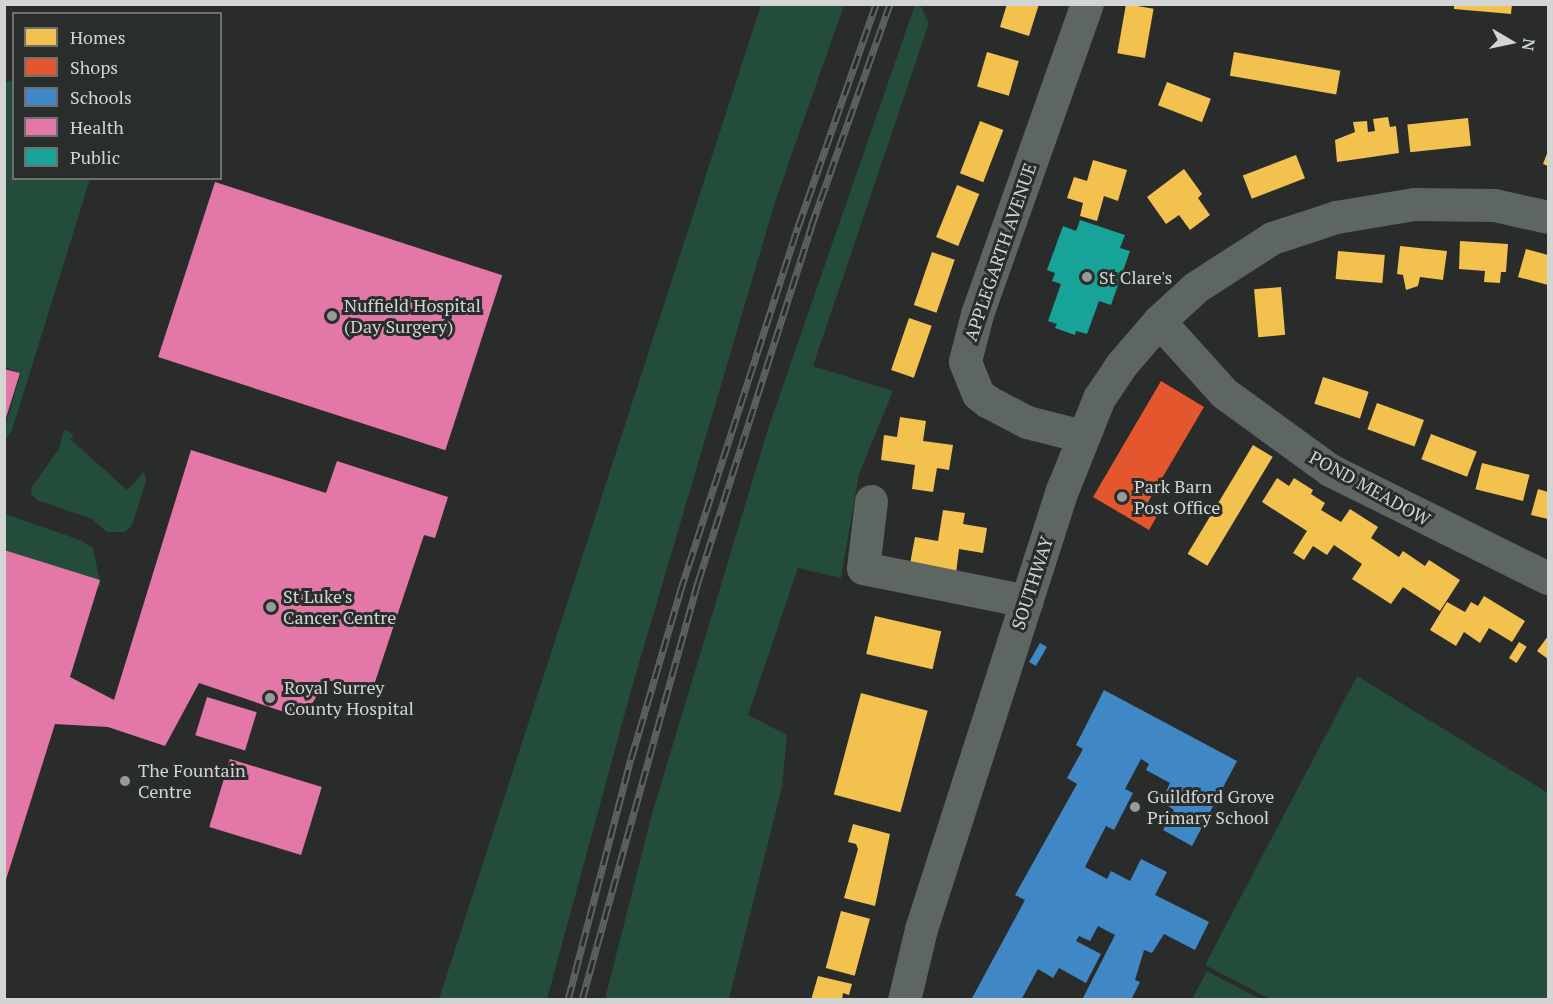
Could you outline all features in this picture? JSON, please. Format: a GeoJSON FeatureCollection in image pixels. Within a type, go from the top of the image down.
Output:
{"type":"FeatureCollection","features":[{"type":"Feature","properties":{"kind":"street","name":"APPLEGARTH AVENUE"},"geometry":{"type":"LineString","coordinates":[[1082,436],[1027,422],[987,401],[978,394],[965,361],[977,314],[1087,4]]}},
{"type":"Feature","properties":{"kind":"street","name":"SOUTHWAY"},"geometry":{"type":"LineString","coordinates":[[904,999],[921,929],[1026,601],[1082,436],[1099,398],[1159,321],[1204,281],[1272,238],[1336,217],[1414,204],[1494,205],[1548,217]]}},
{"type":"Feature","properties":{"kind":"street","name":"POND MEADOW"},"geometry":{"type":"LineString","coordinates":[[1159,321],[1224,393],[1330,470],[1548,578]]}},
{"type":"Feature","properties":{"kind":"street"},"geometry":{"type":"LineString","coordinates":[[871,501],[863,568],[1026,601]]}},
{"type":"Feature","properties":{"kind":"green space"},"geometry":{"type":"Polygon","coordinates":[[[761,5],[844,5],[775,202],[632,687],[547,999],[439,999],[761,5]]]}},
{"type":"Feature","properties":{"kind":"green space"},"geometry":{"type":"Polygon","coordinates":[[[915,5],[920,5],[929,23],[813,366],[893,391],[859,474],[841,578],[798,568],[748,715],[787,735],[782,787],[729,999],[605,999],[652,814],[768,429],[915,5]]]}},
{"type":"Feature","properties":{"kind":"green space"},"geometry":{"type":"Polygon","coordinates":[[[12,81],[12,180],[90,180],[12,430],[5,441],[5,426],[21,373],[4,367],[4,82],[12,81]]]}},
{"type":"Feature","properties":{"kind":"green space"},"geometry":{"type":"Polygon","coordinates":[[[64,430],[74,434],[70,439],[127,490],[144,472],[146,481],[132,525],[125,532],[107,532],[92,519],[37,500],[31,494],[32,487],[59,449],[64,430]]]}},
{"type":"Feature","properties":{"kind":"green space"},"geometry":{"type":"Polygon","coordinates":[[[5,514],[80,540],[93,548],[101,587],[5,557],[5,514]]]}},
{"type":"Feature","properties":{"kind":"green space"},"geometry":{"type":"Polygon","coordinates":[[[1357,676],[1548,793],[1548,999],[1270,999],[1205,965],[1357,676]]]}},
{"type":"Feature","properties":{"kind":"green space"},"geometry":{"type":"Polygon","coordinates":[[[1207,971],[1260,999],[1192,999],[1207,971]]]}},
{"type":"Feature","properties":{"kind":"building: Homes"},"geometry":{"type":"Polygon","coordinates":[[[1007,4],[1039,4],[1029,36],[1000,27],[1007,4]]]}},
{"type":"Feature","properties":{"kind":"building: Homes"},"geometry":{"type":"Polygon","coordinates":[[[1126,4],[1154,9],[1145,58],[1117,53],[1126,4]]]}},
{"type":"Feature","properties":{"kind":"building: Homes"},"geometry":{"type":"Polygon","coordinates":[[[1454,4],[1512,4],[1511,14],[1454,9],[1454,4]]]}},
{"type":"Feature","properties":{"kind":"building: Homes"},"geometry":{"type":"Polygon","coordinates":[[[987,52],[1019,61],[1009,96],[977,87],[987,52]]]}},
{"type":"Feature","properties":{"kind":"building: Homes"},"geometry":{"type":"Polygon","coordinates":[[[1234,52],[1340,71],[1336,94],[1230,76],[1234,52]]]}},
{"type":"Feature","properties":{"kind":"building: Homes"},"geometry":{"type":"Polygon","coordinates":[[[1167,82],[1211,99],[1202,122],[1158,105],[1167,82]]]}},
{"type":"Feature","properties":{"kind":"building: Homes"},"geometry":{"type":"Polygon","coordinates":[[[1388,117],[1390,127],[1396,126],[1399,153],[1337,162],[1335,140],[1355,132],[1353,122],[1367,121],[1368,132],[1375,131],[1373,119],[1388,117]]]}},
{"type":"Feature","properties":{"kind":"building: Homes"},"geometry":{"type":"Polygon","coordinates":[[[1468,118],[1471,146],[1410,152],[1407,124],[1468,118]]]}},
{"type":"Feature","properties":{"kind":"building: Homes"},"geometry":{"type":"Polygon","coordinates":[[[980,121],[1003,130],[983,182],[960,173],[980,121]]]}},
{"type":"Feature","properties":{"kind":"building: Homes"},"geometry":{"type":"Polygon","coordinates":[[[1548,151],[1548,166],[1543,164],[1548,151]]]}},
{"type":"Feature","properties":{"kind":"building: Homes"},"geometry":{"type":"Polygon","coordinates":[[[1296,155],[1305,178],[1252,199],[1243,175],[1296,155]]]}},
{"type":"Feature","properties":{"kind":"building: Homes"},"geometry":{"type":"Polygon","coordinates":[[[1093,160],[1127,170],[1118,201],[1104,196],[1097,221],[1080,216],[1083,203],[1067,198],[1074,177],[1087,181],[1093,160]]]}},
{"type":"Feature","properties":{"kind":"building: Homes"},"geometry":{"type":"Polygon","coordinates":[[[1184,169],[1202,194],[1198,198],[1210,215],[1190,230],[1179,215],[1166,224],[1147,197],[1184,169]]]}},
{"type":"Feature","properties":{"kind":"building: Homes"},"geometry":{"type":"Polygon","coordinates":[[[957,185],[979,194],[958,246],[936,237],[957,185]]]}},
{"type":"Feature","properties":{"kind":"building: Homes"},"geometry":{"type":"Polygon","coordinates":[[[1460,241],[1508,244],[1506,272],[1501,272],[1500,283],[1484,282],[1485,271],[1459,269],[1460,241]]]}},
{"type":"Feature","properties":{"kind":"building: Homes"},"geometry":{"type":"Polygon","coordinates":[[[1400,246],[1447,251],[1443,280],[1420,277],[1418,286],[1406,290],[1403,275],[1397,274],[1400,246]]]}},
{"type":"Feature","properties":{"kind":"building: Homes"},"geometry":{"type":"Polygon","coordinates":[[[1526,249],[1548,255],[1548,285],[1518,277],[1526,249]]]}},
{"type":"Feature","properties":{"kind":"building: Homes"},"geometry":{"type":"Polygon","coordinates":[[[1338,251],[1385,255],[1382,283],[1336,279],[1338,251]]]}},
{"type":"Feature","properties":{"kind":"building: Homes"},"geometry":{"type":"Polygon","coordinates":[[[932,252],[955,260],[936,313],[914,305],[932,252]]]}},
{"type":"Feature","properties":{"kind":"building: Homes"},"geometry":{"type":"Polygon","coordinates":[[[1281,287],[1285,335],[1258,337],[1254,289],[1281,287]]]}},
{"type":"Feature","properties":{"kind":"building: Homes"},"geometry":{"type":"Polygon","coordinates":[[[909,318],[932,326],[914,378],[891,370],[909,318]]]}},
{"type":"Feature","properties":{"kind":"building: Homes"},"geometry":{"type":"Polygon","coordinates":[[[1323,377],[1369,392],[1360,418],[1314,404],[1323,377]]]}},
{"type":"Feature","properties":{"kind":"building: Homes"},"geometry":{"type":"Polygon","coordinates":[[[1377,403],[1424,420],[1414,446],[1367,429],[1377,403]]]}},
{"type":"Feature","properties":{"kind":"building: Homes"},"geometry":{"type":"Polygon","coordinates":[[[900,417],[926,421],[923,441],[953,445],[949,470],[937,468],[933,492],[912,489],[915,465],[881,460],[884,435],[897,437],[900,417]]]}},
{"type":"Feature","properties":{"kind":"building: Homes"},"geometry":{"type":"Polygon","coordinates":[[[1431,434],[1477,452],[1467,477],[1421,459],[1431,434]]]}},
{"type":"Feature","properties":{"kind":"building: Homes"},"geometry":{"type":"Polygon","coordinates":[[[1253,445],[1273,457],[1207,566],[1188,554],[1253,445]]]}},
{"type":"Feature","properties":{"kind":"building: Homes"},"geometry":{"type":"Polygon","coordinates":[[[1482,463],[1530,475],[1523,501],[1475,489],[1482,463]]]}},
{"type":"Feature","properties":{"kind":"building: Homes"},"geometry":{"type":"Polygon","coordinates":[[[1277,478],[1289,486],[1294,478],[1313,490],[1311,494],[1325,503],[1321,510],[1341,522],[1350,509],[1378,527],[1371,538],[1399,557],[1403,551],[1425,566],[1429,560],[1460,580],[1440,611],[1403,587],[1391,604],[1352,579],[1362,564],[1334,545],[1327,555],[1313,546],[1304,560],[1293,553],[1307,531],[1262,502],[1277,478]]]}},
{"type":"Feature","properties":{"kind":"building: Homes"},"geometry":{"type":"Polygon","coordinates":[[[1538,489],[1548,492],[1548,519],[1531,515],[1538,489]]]}},
{"type":"Feature","properties":{"kind":"building: Homes"},"geometry":{"type":"Polygon","coordinates":[[[943,510],[965,513],[963,524],[987,528],[983,553],[959,549],[955,581],[910,564],[915,537],[938,541],[943,510]]]}},
{"type":"Feature","properties":{"kind":"building: Homes"},"geometry":{"type":"Polygon","coordinates":[[[1484,596],[1525,621],[1512,642],[1489,628],[1480,643],[1464,632],[1456,646],[1430,630],[1447,602],[1465,612],[1471,602],[1478,606],[1484,596]]]}},
{"type":"Feature","properties":{"kind":"building: Homes"},"geometry":{"type":"Polygon","coordinates":[[[875,616],[941,631],[932,669],[866,654],[875,616]]]}},
{"type":"Feature","properties":{"kind":"building: Homes"},"geometry":{"type":"Polygon","coordinates":[[[1548,636],[1548,659],[1537,651],[1548,636]]]}},
{"type":"Feature","properties":{"kind":"building: Homes"},"geometry":{"type":"Polygon","coordinates":[[[1519,642],[1527,647],[1517,663],[1509,658],[1519,642]]]}},
{"type":"Feature","properties":{"kind":"building: Homes"},"geometry":{"type":"Polygon","coordinates":[[[861,693],[928,711],[900,812],[834,794],[861,693]]]}},
{"type":"Feature","properties":{"kind":"building: Homes"},"geometry":{"type":"Polygon","coordinates":[[[853,824],[890,834],[875,906],[844,898],[858,849],[856,844],[848,842],[853,824]]]}},
{"type":"Feature","properties":{"kind":"building: Homes"},"geometry":{"type":"Polygon","coordinates":[[[841,911],[870,919],[855,976],[826,968],[841,911]]]}},
{"type":"Feature","properties":{"kind":"building: Homes"},"geometry":{"type":"Polygon","coordinates":[[[818,976],[852,984],[849,995],[843,993],[842,1000],[811,1000],[818,976]]]}},
{"type":"Feature","properties":{"kind":"building: Shops"},"geometry":{"type":"Polygon","coordinates":[[[1161,381],[1204,407],[1148,502],[1161,509],[1149,530],[1093,497],[1161,381]]]}},
{"type":"Feature","properties":{"kind":"building: Schools"},"geometry":{"type":"Polygon","coordinates":[[[1040,643],[1047,647],[1036,666],[1029,662],[1040,643]]]}},
{"type":"Feature","properties":{"kind":"building: Schools"},"geometry":{"type":"Polygon","coordinates":[[[1104,690],[1237,761],[1192,846],[1163,830],[1174,810],[1168,806],[1172,798],[1165,794],[1170,783],[1146,770],[1149,764],[1141,759],[1125,789],[1133,793],[1114,830],[1106,826],[1085,867],[1107,879],[1111,871],[1130,881],[1141,859],[1167,872],[1155,895],[1209,922],[1195,950],[1164,934],[1152,953],[1144,950],[1135,980],[1140,982],[1132,998],[1135,1000],[1082,1000],[1115,935],[1098,926],[1090,941],[1079,936],[1076,941],[1101,954],[1086,983],[1059,968],[1053,978],[1038,969],[1021,1000],[971,1000],[1025,900],[1015,895],[1077,784],[1067,778],[1083,749],[1076,745],[1104,690]]]}},
{"type":"Feature","properties":{"kind":"building: Health","name":"Nuffield Hospital (Day Surgery)"},"geometry":{"type":"Polygon","coordinates":[[[215,182],[502,275],[445,450],[158,357],[215,182]]]}},
{"type":"Feature","properties":{"kind":"building: Health"},"geometry":{"type":"Polygon","coordinates":[[[4,369],[20,373],[5,421],[4,421],[4,369]]]}},
{"type":"Feature","properties":{"kind":"building: Health","name":"St Luke's Cancer Centre"},"geometry":{"type":"Polygon","coordinates":[[[191,450],[326,493],[337,461],[448,497],[435,538],[424,535],[371,694],[328,680],[302,718],[199,683],[165,746],[108,727],[55,724],[4,886],[4,550],[100,580],[70,677],[114,700],[191,450]]]}},
{"type":"Feature","properties":{"kind":"building: Health"},"geometry":{"type":"Polygon","coordinates":[[[207,697],[257,712],[245,750],[195,735],[207,697]]]}},
{"type":"Feature","properties":{"kind":"building: Health"},"geometry":{"type":"Polygon","coordinates":[[[230,759],[322,787],[301,855],[209,827],[230,759]]]}},
{"type":"Feature","properties":{"kind":"building: Public","name":"St Clare's"},"geometry":{"type":"Polygon","coordinates":[[[1080,220],[1125,235],[1120,248],[1130,251],[1111,305],[1099,301],[1087,334],[1076,331],[1075,335],[1055,328],[1057,324],[1048,321],[1061,284],[1052,281],[1055,273],[1047,270],[1063,226],[1076,231],[1080,220]]]}},
{"type":"Feature","properties":{"kind":"railway"},"geometry":{"type":"LineString","coordinates":[[568,1000],[631,759],[680,592],[798,227],[876,4]]}},
{"type":"Feature","properties":{"kind":"railway"},"geometry":{"type":"LineString","coordinates":[[582,1000],[698,582],[811,227],[890,4]]}},
{"type":"Feature","properties":{"kind":"place","name":"St Clare's"},"geometry":{"type":"Point","coordinates":[1087,277]}},
{"type":"Feature","properties":{"kind":"place","name":"Nuffield Hospital (Day Surgery)"},"geometry":{"type":"Point","coordinates":[332,316]}},
{"type":"Feature","properties":{"kind":"place","name":"Park Barn Post Office"},"geometry":{"type":"Point","coordinates":[1122,497]}},
{"type":"Feature","properties":{"kind":"place","name":"St Luke's Cancer Centre"},"geometry":{"type":"Point","coordinates":[271,607]}},
{"type":"Feature","properties":{"kind":"place","name":"Royal Surrey County Hospital"},"geometry":{"type":"Point","coordinates":[270,698]}},
{"type":"Feature","properties":{"kind":"place","name":"The Fountain Centre"},"geometry":{"type":"Point","coordinates":[125,781]}},
{"type":"Feature","properties":{"kind":"place","name":"Guildford Grove Primary School"},"geometry":{"type":"Point","coordinates":[1135,807]}}]}
